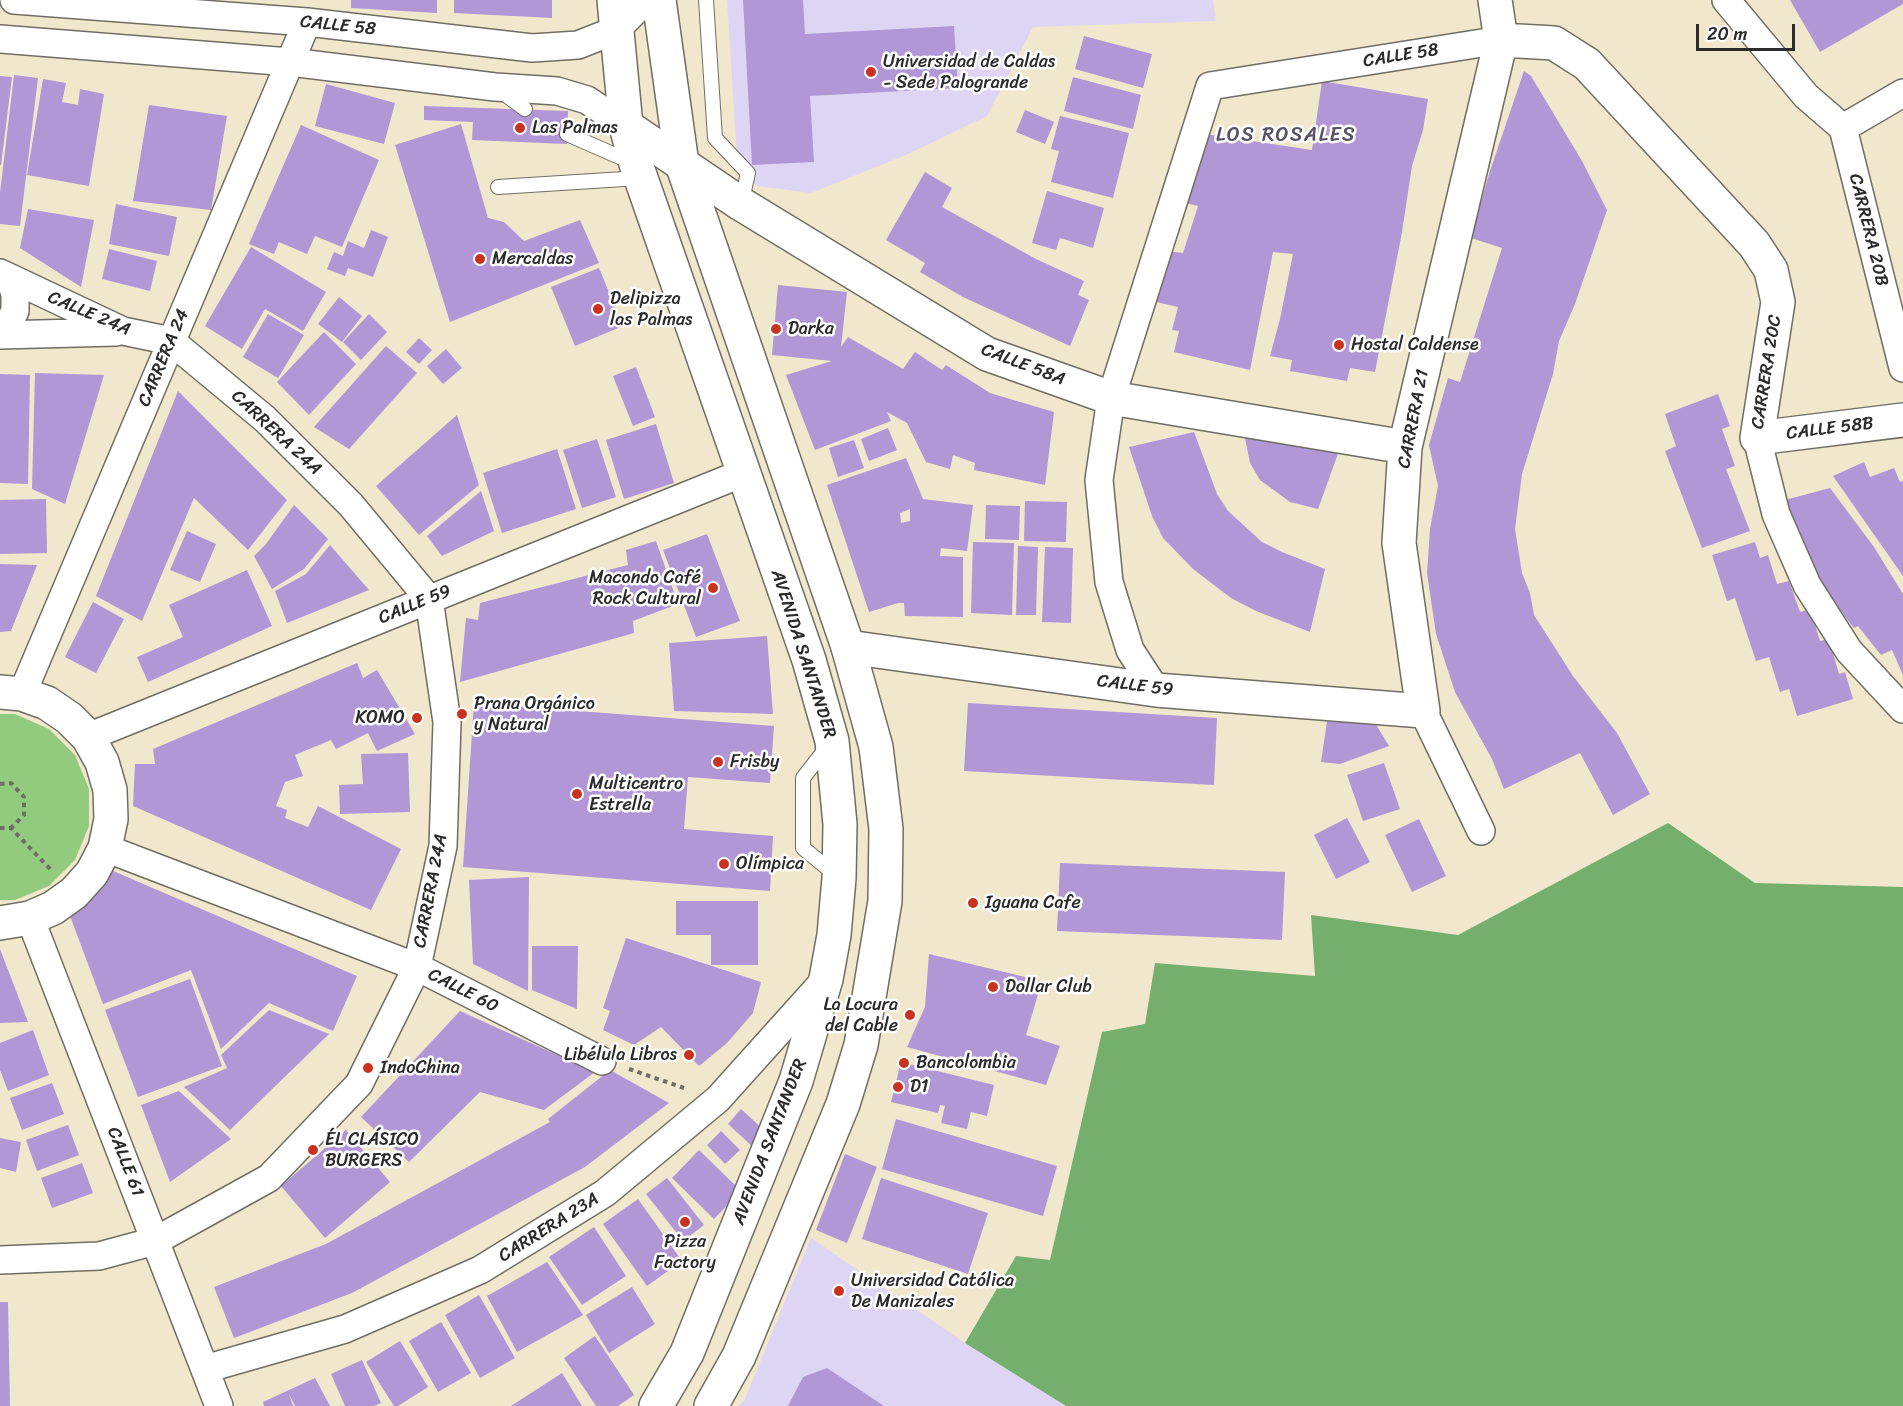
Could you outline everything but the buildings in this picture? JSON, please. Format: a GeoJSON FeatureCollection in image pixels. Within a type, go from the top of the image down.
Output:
{"type":"FeatureCollection","features":[{"type":"Feature","properties":{"kind":"street","name":"CALLE 58"},"geometry":{"type":"LineString","coordinates":[[14,0],[307,22],[532,48],[578,45],[615,15],[646,0]]}},
{"type":"Feature","properties":{"kind":"street"},"geometry":{"type":"LineString","coordinates":[[659,0],[682,164],[848,647],[876,747],[886,829],[885,902],[861,1045],[843,1104],[740,1356],[711,1406]]}},
{"type":"Feature","properties":{"kind":"street","name":"CARRERA 21"},"geometry":{"type":"LineString","coordinates":[[1481,831],[1423,711],[1399,543],[1405,447],[1501,40],[1495,0]]}},
{"type":"Feature","properties":{"kind":"street"},"geometry":{"type":"LineString","coordinates":[[1726,0],[1806,96],[1843,128],[1903,93]]}},
{"type":"Feature","properties":{"kind":"street","name":"AVENIDA SANTANDER"},"geometry":{"type":"LineString","coordinates":[[615,15],[626,126],[638,171],[809,660],[832,741],[840,824],[839,878],[834,935],[826,980],[796,1081],[687,1353],[656,1406]]}},
{"type":"Feature","properties":{"kind":"street","name":"CARRERA 24"},"geometry":{"type":"LineString","coordinates":[[11,693],[171,340],[307,22]]}},
{"type":"Feature","properties":{"kind":"street"},"geometry":{"type":"LineString","coordinates":[[0,39],[290,62],[495,87],[557,91],[587,100],[626,126]]}},
{"type":"Feature","properties":{"kind":"street","name":"CALLE 58"},"geometry":{"type":"LineString","coordinates":[[1111,398],[1210,86],[1501,40],[1554,43],[1587,64]]}},
{"type":"Feature","properties":{"kind":"street","name":"CARRERA 20C"},"geometry":{"type":"LineString","coordinates":[[1587,64],[1754,244],[1771,270],[1778,302],[1757,438],[1776,514],[1807,585],[1849,651],[1903,709]]}},
{"type":"Feature","properties":{"kind":"street","name":"CALLE 58A"},"geometry":{"type":"LineString","coordinates":[[626,126],[741,204],[987,354],[1111,398],[1405,447]]}},
{"type":"Feature","properties":{"kind":"street","name":"CARRERA 20B"},"geometry":{"type":"LineString","coordinates":[[1843,128],[1903,368]]}},
{"type":"Feature","properties":{"kind":"street","name":"CALLE 24A"},"geometry":{"type":"LineString","coordinates":[[5,276],[123,331],[171,340]]}},
{"type":"Feature","properties":{"kind":"street","name":"CALLE 24A"},"geometry":{"type":"LineString","coordinates":[[0,330],[7,326],[15,311],[15,294],[5,276]]}},
{"type":"Feature","properties":{"kind":"street"},"geometry":{"type":"LineString","coordinates":[[0,335],[123,331]]}},
{"type":"Feature","properties":{"kind":"street","name":"CARRERA 24A"},"geometry":{"type":"LineString","coordinates":[[0,1260],[99,1256],[155,1240],[269,1178],[359,1084],[417,967],[443,846],[447,722],[429,599],[351,505],[265,419],[171,340]]}},
{"type":"Feature","properties":{"kind":"street"},"geometry":{"type":"LineString","coordinates":[[1111,398],[1099,480],[1109,582],[1130,650],[1156,690]]}},
{"type":"Feature","properties":{"kind":"street","name":"CALLE 58B"},"geometry":{"type":"LineString","coordinates":[[1757,438],[1903,420]]}},
{"type":"Feature","properties":{"kind":"street","name":"CALLE 59"},"geometry":{"type":"LineString","coordinates":[[88,736],[743,473]]}},
{"type":"Feature","properties":{"kind":"street","name":"CALLE 59"},"geometry":{"type":"LineString","coordinates":[[848,647],[1156,690],[1423,711]]}},
{"type":"Feature","properties":{"kind":"street"},"geometry":{"type":"LineString","coordinates":[[11,693],[47,703],[69,718],[88,736],[102,762],[110,790],[111,819],[105,848],[92,873],[74,893],[53,908],[15,920]]}},
{"type":"Feature","properties":{"kind":"street","name":"CALLE 60"},"geometry":{"type":"LineString","coordinates":[[105,848],[417,967],[602,1061]]}},
{"type":"Feature","properties":{"kind":"street","name":"CALLE 61"},"geometry":{"type":"LineString","coordinates":[[15,920],[155,1240],[219,1406]]}},
{"type":"Feature","properties":{"kind":"street","name":"CARRERA 23A"},"geometry":{"type":"LineString","coordinates":[[205,1369],[345,1329],[480,1270],[605,1193],[718,1099],[826,980]]}},
{"type":"Feature","properties":{"kind":"lane"},"geometry":{"type":"LineString","coordinates":[[706,0],[715,138],[748,172],[741,204]]}},
{"type":"Feature","properties":{"kind":"lane"},"geometry":{"type":"LineString","coordinates":[[495,87],[525,109]]}},
{"type":"Feature","properties":{"kind":"lane"},"geometry":{"type":"LineString","coordinates":[[567,134],[638,171]]}},
{"type":"Feature","properties":{"kind":"lane"},"geometry":{"type":"LineString","coordinates":[[498,187],[638,171]]}},
{"type":"Feature","properties":{"kind":"path"},"geometry":{"type":"LineString","coordinates":[[0,783],[11,783],[24,796],[24,815],[11,828],[0,828]]}},
{"type":"Feature","properties":{"kind":"path"},"geometry":{"type":"LineString","coordinates":[[11,828],[74,893]]}},
{"type":"Feature","properties":{"kind":"path"},"geometry":{"type":"LineString","coordinates":[[602,1061],[718,1099]]}},
{"type":"Feature","properties":{"kind":"shaded area","name":"Universidad de Caldas - Sede Palogrande"},"geometry":{"type":"Polygon","coordinates":[[[727,0],[1213,0],[1216,21],[1033,27],[987,116],[906,155],[811,193],[758,186],[738,174],[727,0]]]}},
{"type":"Feature","properties":{"kind":"shaded area","name":"Universidad Católica De Manizales"},"geometry":{"type":"Polygon","coordinates":[[[811,1238],[965,1343],[1066,1406],[739,1406],[745,1399],[811,1238]]]}},
{"type":"Feature","properties":{"kind":"green space"},"geometry":{"type":"Polygon","coordinates":[[[0,714],[15,714],[49,729],[75,755],[89,789],[89,826],[75,860],[49,886],[15,900],[0,900],[0,714]]]}},
{"type":"Feature","properties":{"kind":"green space"},"geometry":{"type":"Polygon","coordinates":[[[1668,823],[1755,883],[1903,887],[1903,1406],[1066,1406],[965,1343],[1016,1256],[1050,1260],[1102,1032],[1145,1024],[1155,963],[1315,976],[1311,915],[1458,935],[1668,823]]]}},
{"type":"Feature","properties":{"kind":"place","name":"Universidad de Caldas - Sede Palogrande"},"geometry":{"type":"Point","coordinates":[871,72]}},
{"type":"Feature","properties":{"kind":"place","name":"Las Palmas"},"geometry":{"type":"Point","coordinates":[520,128]}},
{"type":"Feature","properties":{"kind":"place","name":"Mercaldas"},"geometry":{"type":"Point","coordinates":[480,259]}},
{"type":"Feature","properties":{"kind":"place","name":"Delipizza las Palmas"},"geometry":{"type":"Point","coordinates":[598,309]}},
{"type":"Feature","properties":{"kind":"place","name":"Darka"},"geometry":{"type":"Point","coordinates":[776,329]}},
{"type":"Feature","properties":{"kind":"place","name":"Hostal Caldense"},"geometry":{"type":"Point","coordinates":[1339,345]}},
{"type":"Feature","properties":{"kind":"place","name":"Macondo Café Rock Cultural"},"geometry":{"type":"Point","coordinates":[713,588]}},
{"type":"Feature","properties":{"kind":"place","name":"Prana Orgánico y Natural"},"geometry":{"type":"Point","coordinates":[462,714]}},
{"type":"Feature","properties":{"kind":"place","name":"KOMO"},"geometry":{"type":"Point","coordinates":[417,718]}},
{"type":"Feature","properties":{"kind":"place","name":"Frisby"},"geometry":{"type":"Point","coordinates":[718,762]}},
{"type":"Feature","properties":{"kind":"place","name":"Multicentro Estrella"},"geometry":{"type":"Point","coordinates":[577,794]}},
{"type":"Feature","properties":{"kind":"place","name":"Olímpica"},"geometry":{"type":"Point","coordinates":[724,864]}},
{"type":"Feature","properties":{"kind":"place","name":"Iguana Cafe"},"geometry":{"type":"Point","coordinates":[973,903]}},
{"type":"Feature","properties":{"kind":"place","name":"Dollar Club"},"geometry":{"type":"Point","coordinates":[993,987]}},
{"type":"Feature","properties":{"kind":"place","name":"La Locura del Cable"},"geometry":{"type":"Point","coordinates":[910,1015]}},
{"type":"Feature","properties":{"kind":"place","name":"Libélula Libros"},"geometry":{"type":"Point","coordinates":[689,1055]}},
{"type":"Feature","properties":{"kind":"place","name":"Bancolombia"},"geometry":{"type":"Point","coordinates":[904,1063]}},
{"type":"Feature","properties":{"kind":"place","name":"IndoChina"},"geometry":{"type":"Point","coordinates":[368,1068]}},
{"type":"Feature","properties":{"kind":"place","name":"D1"},"geometry":{"type":"Point","coordinates":[898,1087]}},
{"type":"Feature","properties":{"kind":"place","name":"ÉL CLÁSICO BURGERS"},"geometry":{"type":"Point","coordinates":[313,1150]}},
{"type":"Feature","properties":{"kind":"place","name":"Pizza Factory"},"geometry":{"type":"Point","coordinates":[685,1222]}},
{"type":"Feature","properties":{"kind":"place","name":"Universidad Católica De Manizales"},"geometry":{"type":"Point","coordinates":[839,1291]}},
{"type":"Feature","properties":{"kind":"district","name":"LOS ROSALES"},"geometry":{"type":"Point","coordinates":[1286,136]}}]}
